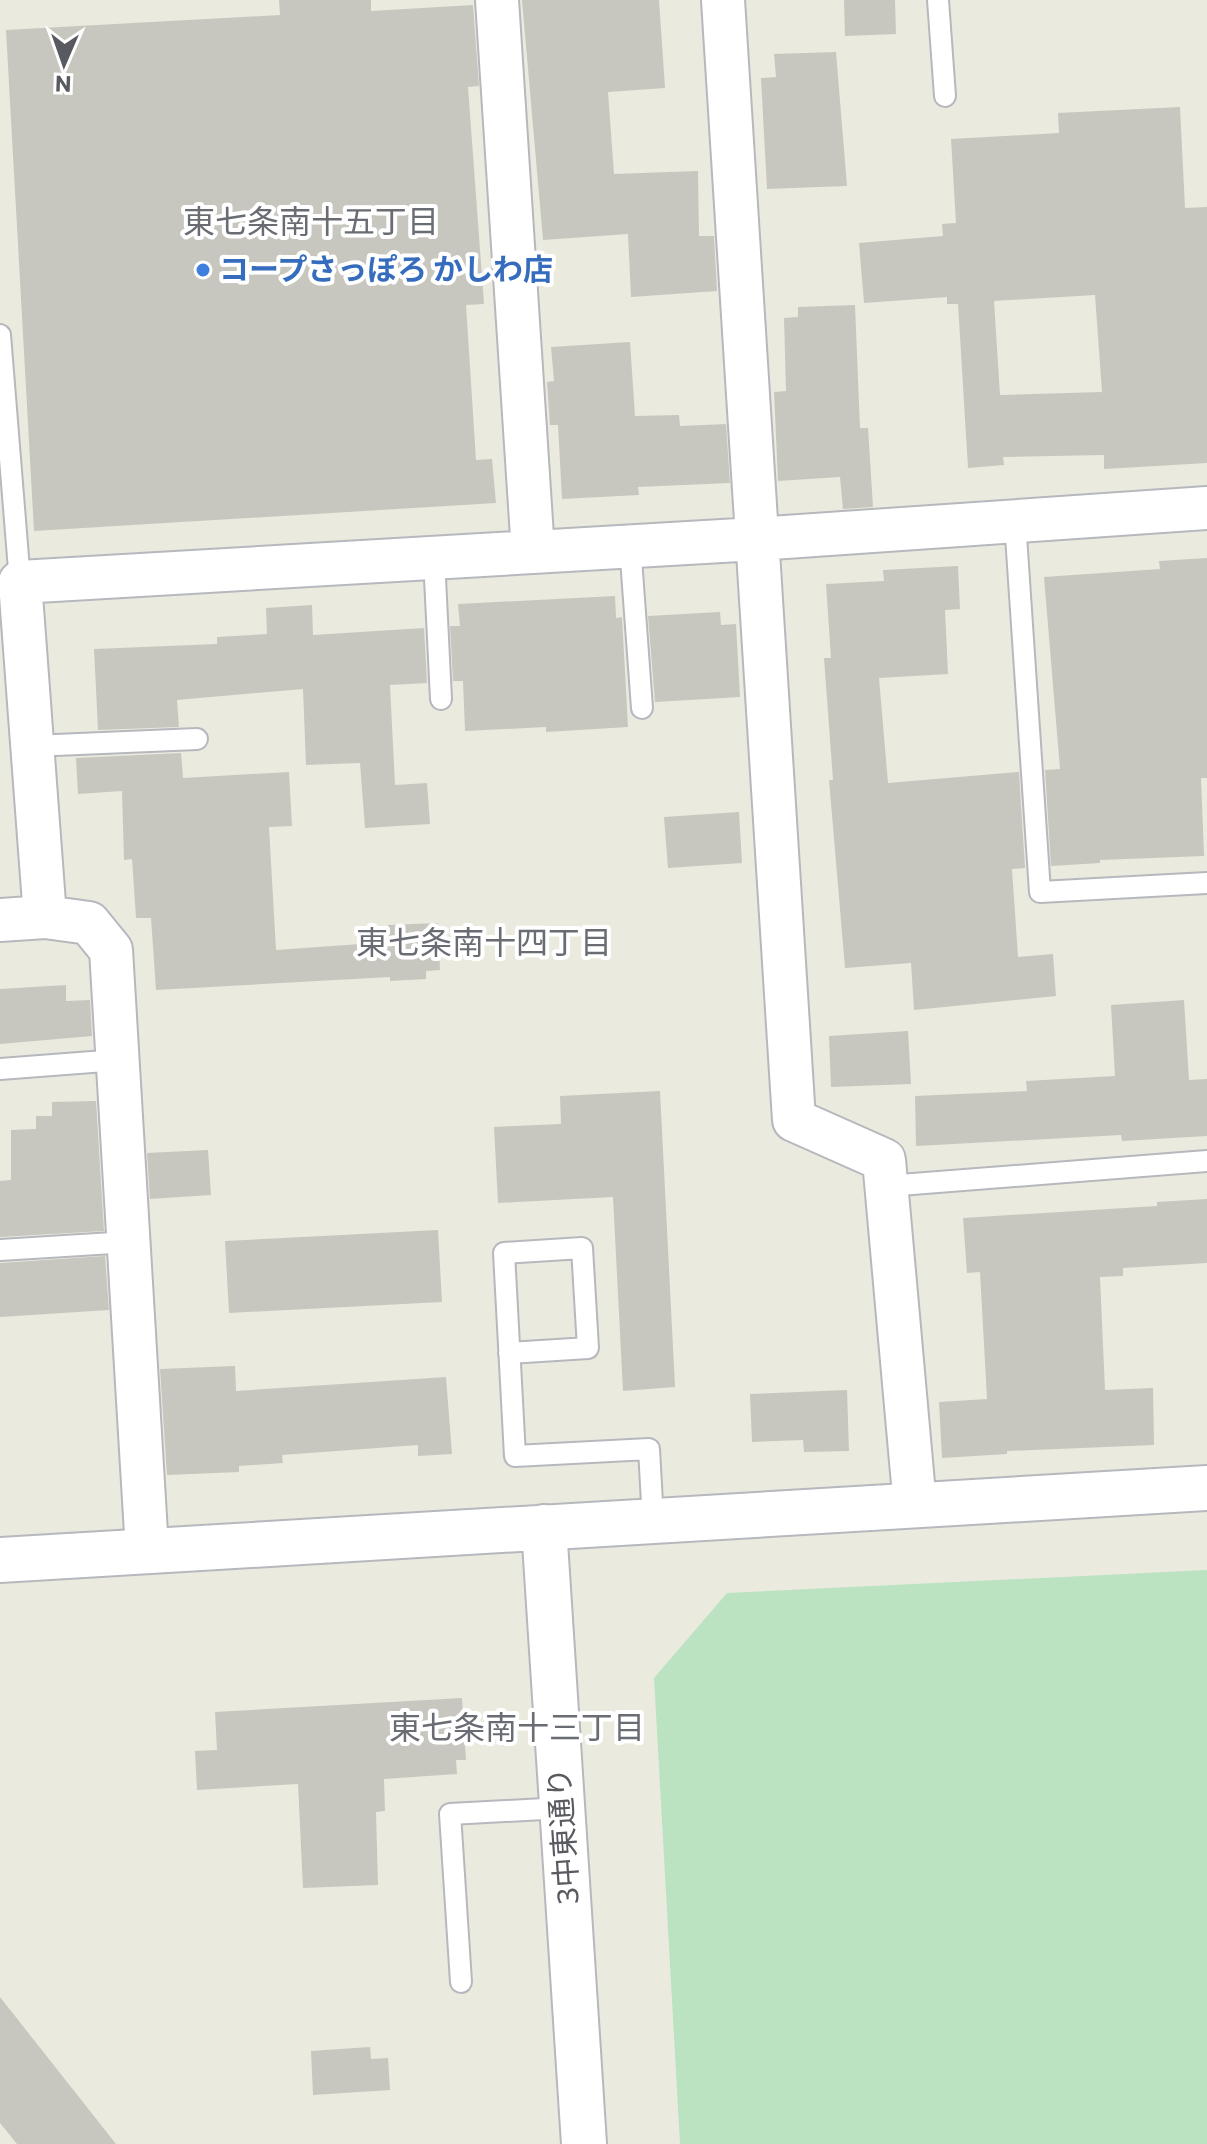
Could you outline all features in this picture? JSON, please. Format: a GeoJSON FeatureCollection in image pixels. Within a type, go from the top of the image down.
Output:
{"type":"FeatureCollection","features":[{"type":"Feature","properties":{"kind":"street"},"geometry":{"type":"LineString","coordinates":[[497,0],[533,552]]}},
{"type":"Feature","properties":{"kind":"street"},"geometry":{"type":"LineString","coordinates":[[723,0],[794,1120],[884,1160],[915,1506]]}},
{"type":"Feature","properties":{"kind":"street"},"geometry":{"type":"LineString","coordinates":[[45,917],[32,746],[12,563],[434,558],[1207,508]]}},
{"type":"Feature","properties":{"kind":"street"},"geometry":{"type":"LineString","coordinates":[[0,920],[45,917],[89,923],[111,950],[147,1550]]}},
{"type":"Feature","properties":{"kind":"street"},"geometry":{"type":"LineString","coordinates":[[0,1560],[1207,1488]]}},
{"type":"Feature","properties":{"kind":"street","name":"3中東通り"},"geometry":{"type":"LineString","coordinates":[[544,1527],[584,2144]]}},
{"type":"Feature","properties":{"kind":"lane"},"geometry":{"type":"LineString","coordinates":[[938,0],[945,96]]}},
{"type":"Feature","properties":{"kind":"lane"},"geometry":{"type":"LineString","coordinates":[[0,335],[12,563]]}},
{"type":"Feature","properties":{"kind":"lane"},"geometry":{"type":"LineString","coordinates":[[1015,521],[1040,892],[1207,883]]}},
{"type":"Feature","properties":{"kind":"lane"},"geometry":{"type":"LineString","coordinates":[[630,545],[642,708]]}},
{"type":"Feature","properties":{"kind":"lane"},"geometry":{"type":"LineString","coordinates":[[434,558],[441,699]]}},
{"type":"Feature","properties":{"kind":"lane"},"geometry":{"type":"LineString","coordinates":[[32,746],[197,739]]}},
{"type":"Feature","properties":{"kind":"lane"},"geometry":{"type":"LineString","coordinates":[[0,1069],[118,1060]]}},
{"type":"Feature","properties":{"kind":"lane"},"geometry":{"type":"LineString","coordinates":[[887,1186],[1207,1161]]}},
{"type":"Feature","properties":{"kind":"lane"},"geometry":{"type":"LineString","coordinates":[[0,1250],[129,1242]]}},
{"type":"Feature","properties":{"kind":"lane"},"geometry":{"type":"LineString","coordinates":[[509,1353],[588,1348],[582,1248],[504,1253],[509,1353],[515,1456],[649,1449],[653,1521]]}},
{"type":"Feature","properties":{"kind":"lane"},"geometry":{"type":"LineString","coordinates":[[461,1982],[450,1814],[562,1808]]}},
{"type":"Feature","properties":{"kind":"green space"},"geometry":{"type":"Polygon","coordinates":[[[1207,1570],[1207,2144],[680,2144],[654,1678],[727,1593],[1207,1570]]]}},
{"type":"Feature","properties":{"kind":"building","name":"コープさっぽろ かしわ店"},"geometry":{"type":"Polygon","coordinates":[[[279,0],[371,0],[371,11],[473,5],[479,86],[468,87],[484,304],[466,305],[476,460],[492,459],[496,503],[34,531],[6,30],[280,15],[279,0]]]}},
{"type":"Feature","properties":{"kind":"building"},"geometry":{"type":"Polygon","coordinates":[[[522,0],[659,0],[665,88],[608,92],[614,174],[698,171],[699,236],[714,236],[717,291],[631,297],[628,234],[543,240],[522,0]]]}},
{"type":"Feature","properties":{"kind":"building"},"geometry":{"type":"Polygon","coordinates":[[[844,0],[895,0],[896,34],[845,36],[844,0]]]}},
{"type":"Feature","properties":{"kind":"building"},"geometry":{"type":"Polygon","coordinates":[[[836,52],[847,186],[767,189],[761,78],[776,77],[774,54],[836,52]]]}},
{"type":"Feature","properties":{"kind":"building"},"geometry":{"type":"Polygon","coordinates":[[[1180,107],[1185,208],[1207,207],[1207,463],[1104,469],[1104,455],[1003,457],[1004,465],[968,468],[958,304],[947,304],[947,297],[864,303],[859,243],[943,236],[942,224],[956,223],[951,139],[1059,133],[1058,113],[1180,107]],[[1095,295],[994,301],[1000,395],[1102,392],[1095,295]]]}},
{"type":"Feature","properties":{"kind":"building"},"geometry":{"type":"Polygon","coordinates":[[[855,305],[860,428],[868,428],[873,507],[843,509],[840,477],[778,481],[774,392],[786,391],[784,318],[798,317],[798,307],[855,305]]]}},
{"type":"Feature","properties":{"kind":"building"},"geometry":{"type":"Polygon","coordinates":[[[630,342],[635,416],[679,415],[680,426],[726,424],[730,483],[638,487],[639,495],[562,499],[558,425],[550,425],[547,382],[554,381],[551,347],[630,342]]]}},
{"type":"Feature","properties":{"kind":"building"},"geometry":{"type":"Polygon","coordinates":[[[1207,558],[1207,778],[1201,778],[1204,856],[1100,860],[1100,863],[1051,866],[1045,770],[1060,769],[1044,577],[1160,569],[1159,561],[1207,558]]]}},
{"type":"Feature","properties":{"kind":"building"},"geometry":{"type":"Polygon","coordinates":[[[958,566],[960,609],[945,610],[948,674],[879,678],[888,783],[1019,772],[1025,868],[1012,869],[1018,957],[1053,954],[1056,996],[914,1010],[911,963],[845,968],[829,780],[833,780],[824,658],[831,658],[826,584],[884,581],[883,570],[958,566]]]}},
{"type":"Feature","properties":{"kind":"building"},"geometry":{"type":"Polygon","coordinates":[[[615,596],[616,618],[622,617],[628,727],[546,732],[546,727],[465,731],[463,681],[453,681],[450,626],[460,626],[458,604],[615,596]]]}},
{"type":"Feature","properties":{"kind":"building"},"geometry":{"type":"Polygon","coordinates":[[[312,605],[313,635],[424,628],[427,683],[390,685],[395,785],[427,783],[430,824],[365,828],[360,763],[306,765],[303,689],[177,700],[179,727],[98,730],[94,649],[217,644],[217,637],[267,634],[266,608],[312,605]]]}},
{"type":"Feature","properties":{"kind":"building"},"geometry":{"type":"Polygon","coordinates":[[[720,612],[721,625],[736,624],[740,697],[655,702],[648,616],[720,612]]]}},
{"type":"Feature","properties":{"kind":"building"},"geometry":{"type":"Polygon","coordinates":[[[181,753],[183,778],[289,772],[292,826],[269,827],[276,950],[388,942],[388,925],[438,923],[440,970],[426,971],[426,979],[390,981],[390,977],[156,990],[151,918],[136,918],[132,859],[124,860],[122,791],[78,794],[76,758],[181,753]]]}},
{"type":"Feature","properties":{"kind":"building"},"geometry":{"type":"Polygon","coordinates":[[[739,812],[742,863],[668,868],[664,817],[739,812]]]}},
{"type":"Feature","properties":{"kind":"building"},"geometry":{"type":"Polygon","coordinates":[[[66,985],[66,1001],[90,1000],[92,1036],[0,1044],[0,989],[66,985]]]}},
{"type":"Feature","properties":{"kind":"building"},"geometry":{"type":"Polygon","coordinates":[[[1184,1000],[1189,1080],[1207,1079],[1207,1136],[1122,1141],[1121,1135],[916,1146],[915,1096],[1027,1091],[1026,1081],[1115,1076],[1111,1005],[1184,1000]]]}},
{"type":"Feature","properties":{"kind":"building"},"geometry":{"type":"Polygon","coordinates":[[[908,1031],[911,1084],[831,1087],[829,1036],[908,1031]]]}},
{"type":"Feature","properties":{"kind":"building"},"geometry":{"type":"Polygon","coordinates":[[[660,1091],[675,1387],[623,1391],[613,1197],[498,1203],[494,1127],[561,1124],[560,1096],[660,1091]]]}},
{"type":"Feature","properties":{"kind":"building"},"geometry":{"type":"Polygon","coordinates":[[[96,1101],[104,1231],[0,1237],[0,1181],[11,1180],[11,1130],[36,1129],[36,1116],[52,1116],[52,1102],[96,1101]]]}},
{"type":"Feature","properties":{"kind":"building"},"geometry":{"type":"Polygon","coordinates":[[[208,1150],[211,1195],[150,1199],[147,1153],[208,1150]]]}},
{"type":"Feature","properties":{"kind":"building"},"geometry":{"type":"Polygon","coordinates":[[[1207,1199],[1207,1263],[1123,1268],[1123,1276],[1100,1277],[1105,1390],[1153,1388],[1154,1445],[1007,1451],[1007,1454],[942,1458],[939,1402],[987,1399],[980,1272],[967,1273],[963,1218],[1157,1206],[1157,1202],[1207,1199]]]}},
{"type":"Feature","properties":{"kind":"building"},"geometry":{"type":"Polygon","coordinates":[[[438,1230],[442,1302],[229,1313],[225,1241],[438,1230]]]}},
{"type":"Feature","properties":{"kind":"building"},"geometry":{"type":"Polygon","coordinates":[[[105,1256],[109,1310],[0,1317],[0,1263],[105,1256]]]}},
{"type":"Feature","properties":{"kind":"building"},"geometry":{"type":"Polygon","coordinates":[[[235,1366],[236,1391],[446,1377],[452,1454],[418,1456],[418,1445],[282,1455],[283,1463],[239,1466],[239,1472],[167,1475],[160,1369],[235,1366]]]}},
{"type":"Feature","properties":{"kind":"building"},"geometry":{"type":"Polygon","coordinates":[[[847,1390],[849,1451],[804,1452],[803,1440],[752,1442],[750,1394],[847,1390]]]}},
{"type":"Feature","properties":{"kind":"building"},"geometry":{"type":"Polygon","coordinates":[[[462,1698],[466,1760],[456,1760],[457,1774],[384,1779],[385,1811],[376,1812],[378,1885],[303,1888],[298,1784],[197,1790],[195,1751],[217,1750],[215,1712],[462,1698]]]}},
{"type":"Feature","properties":{"kind":"building"},"geometry":{"type":"Polygon","coordinates":[[[0,1997],[116,2144],[17,2144],[0,2123],[0,1997]]]}},
{"type":"Feature","properties":{"kind":"building"},"geometry":{"type":"Polygon","coordinates":[[[370,2047],[371,2059],[388,2058],[390,2090],[313,2095],[311,2051],[370,2047]]]}},
{"type":"Feature","properties":{"kind":"place","name":"コープさっぽろ かしわ店"},"geometry":{"type":"Point","coordinates":[203,270]}},
{"type":"Feature","properties":{"kind":"district","name":"東七条南十五丁目"},"geometry":{"type":"Point","coordinates":[311,222]}},
{"type":"Feature","properties":{"kind":"district","name":"東七条南十四丁目"},"geometry":{"type":"Point","coordinates":[484,943]}},
{"type":"Feature","properties":{"kind":"district","name":"東七条南十三丁目"},"geometry":{"type":"Point","coordinates":[517,1728]}}]}
